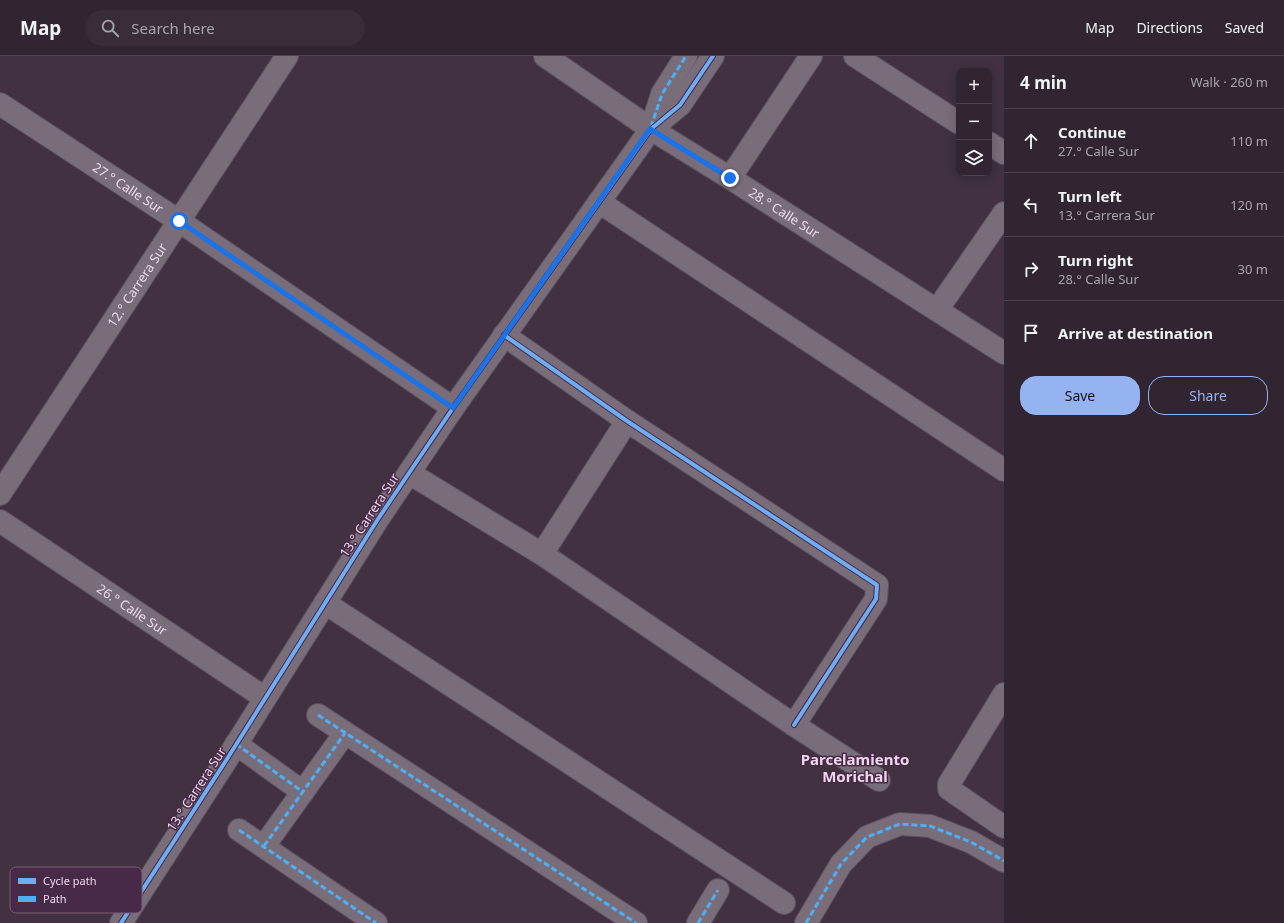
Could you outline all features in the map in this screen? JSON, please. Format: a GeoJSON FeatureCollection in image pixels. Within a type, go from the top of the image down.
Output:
{"type":"FeatureCollection","features":[{"type":"Feature","properties":{"kind":"street","name":"12.° Carrera Sur"},"geometry":{"type":"LineString","coordinates":[[0,494],[287,56]]}},
{"type":"Feature","properties":{"kind":"street","name":"28.° Calle Sur"},"geometry":{"type":"LineString","coordinates":[[545,56],[650,129],[730,178],[1004,353]]}},
{"type":"Feature","properties":{"kind":"street"},"geometry":{"type":"LineString","coordinates":[[650,129],[662,94],[686,56]]}},
{"type":"Feature","properties":{"kind":"street"},"geometry":{"type":"LineString","coordinates":[[650,129],[680,105],[713,56]]}},
{"type":"Feature","properties":{"kind":"street"},"geometry":{"type":"LineString","coordinates":[[730,178],[811,56]]}},
{"type":"Feature","properties":{"kind":"street"},"geometry":{"type":"LineString","coordinates":[[855,56],[956,122]]}},
{"type":"Feature","properties":{"kind":"street","name":"27.° Calle Sur"},"geometry":{"type":"LineString","coordinates":[[0,104],[179,221],[453,408]]}},
{"type":"Feature","properties":{"kind":"street","name":"13.° Carrera Sur"},"geometry":{"type":"LineString","coordinates":[[142,890],[409,473],[504,335],[650,129]]}},
{"type":"Feature","properties":{"kind":"street"},"geometry":{"type":"LineString","coordinates":[[992,145],[1004,153]]}},
{"type":"Feature","properties":{"kind":"street"},"geometry":{"type":"LineString","coordinates":[[599,202],[1004,470]]}},
{"type":"Feature","properties":{"kind":"street"},"geometry":{"type":"LineString","coordinates":[[936,310],[1004,213]]}},
{"type":"Feature","properties":{"kind":"street"},"geometry":{"type":"LineString","coordinates":[[504,335],[627,421],[877,585],[876,599],[794,725]]}},
{"type":"Feature","properties":{"kind":"street"},"geometry":{"type":"LineString","coordinates":[[542,554],[627,421]]}},
{"type":"Feature","properties":{"kind":"street"},"geometry":{"type":"LineString","coordinates":[[409,473],[542,554],[794,725],[879,780]]}},
{"type":"Feature","properties":{"kind":"street","name":"26.° Calle Sur"},"geometry":{"type":"LineString","coordinates":[[0,521],[265,698]]}},
{"type":"Feature","properties":{"kind":"street"},"geometry":{"type":"LineString","coordinates":[[325,603],[784,903]]}},
{"type":"Feature","properties":{"kind":"street"},"geometry":{"type":"LineString","coordinates":[[1004,694],[949,784],[948,789],[1004,827]]}},
{"type":"Feature","properties":{"kind":"street"},"geometry":{"type":"LineString","coordinates":[[318,715],[636,923]]}},
{"type":"Feature","properties":{"kind":"street"},"geometry":{"type":"LineString","coordinates":[[264,846],[345,733]]}},
{"type":"Feature","properties":{"kind":"street"},"geometry":{"type":"LineString","coordinates":[[236,744],[303,792]]}},
{"type":"Feature","properties":{"kind":"street"},"geometry":{"type":"LineString","coordinates":[[808,922],[841,864],[867,837],[900,824],[930,826],[972,842],[1004,861]]}},
{"type":"Feature","properties":{"kind":"street"},"geometry":{"type":"LineString","coordinates":[[239,830],[376,923]]}},
{"type":"Feature","properties":{"kind":"street"},"geometry":{"type":"LineString","coordinates":[[698,923],[718,890]]}},
{"type":"Feature","properties":{"kind":"street","name":"13.° Carrera Sur"},"geometry":{"type":"LineString","coordinates":[[121,923],[127,913]]}},
{"type":"Feature","properties":{"kind":"marked path"},"geometry":{"type":"LineString","coordinates":[[651,127],[662,94],[686,56]]}},
{"type":"Feature","properties":{"kind":"marked path"},"geometry":{"type":"LineString","coordinates":[[318,715],[636,923]]}},
{"type":"Feature","properties":{"kind":"marked path"},"geometry":{"type":"LineString","coordinates":[[264,846],[345,733]]}},
{"type":"Feature","properties":{"kind":"marked path"},"geometry":{"type":"LineString","coordinates":[[236,744],[303,792]]}},
{"type":"Feature","properties":{"kind":"marked path"},"geometry":{"type":"LineString","coordinates":[[806,923],[841,864],[867,837],[900,824],[930,826],[971,842],[1004,861]]}},
{"type":"Feature","properties":{"kind":"marked path"},"geometry":{"type":"LineString","coordinates":[[239,830],[376,923]]}},
{"type":"Feature","properties":{"kind":"marked path"},"geometry":{"type":"LineString","coordinates":[[698,923],[718,890]]}},
{"type":"Feature","properties":{"kind":"cycle path"},"geometry":{"type":"LineString","coordinates":[[142,891],[227,759],[378,519],[453,408],[651,129],[680,105],[713,56]]}},
{"type":"Feature","properties":{"kind":"cycle path"},"geometry":{"type":"LineString","coordinates":[[504,335],[627,421],[877,585],[876,599],[794,725]]}},
{"type":"Feature","properties":{"kind":"cycle path"},"geometry":{"type":"LineString","coordinates":[[121,923],[127,913]]}},
{"type":"Feature","properties":{"kind":"district","name":"Parcelamiento Morichal"},"geometry":{"type":"Point","coordinates":[855,768]}},
{"type":"Feature","properties":{"kind":"route"},"geometry":{"type":"LineString","coordinates":[[179,221],[453,408],[650,129],[730,178]]}}]}
